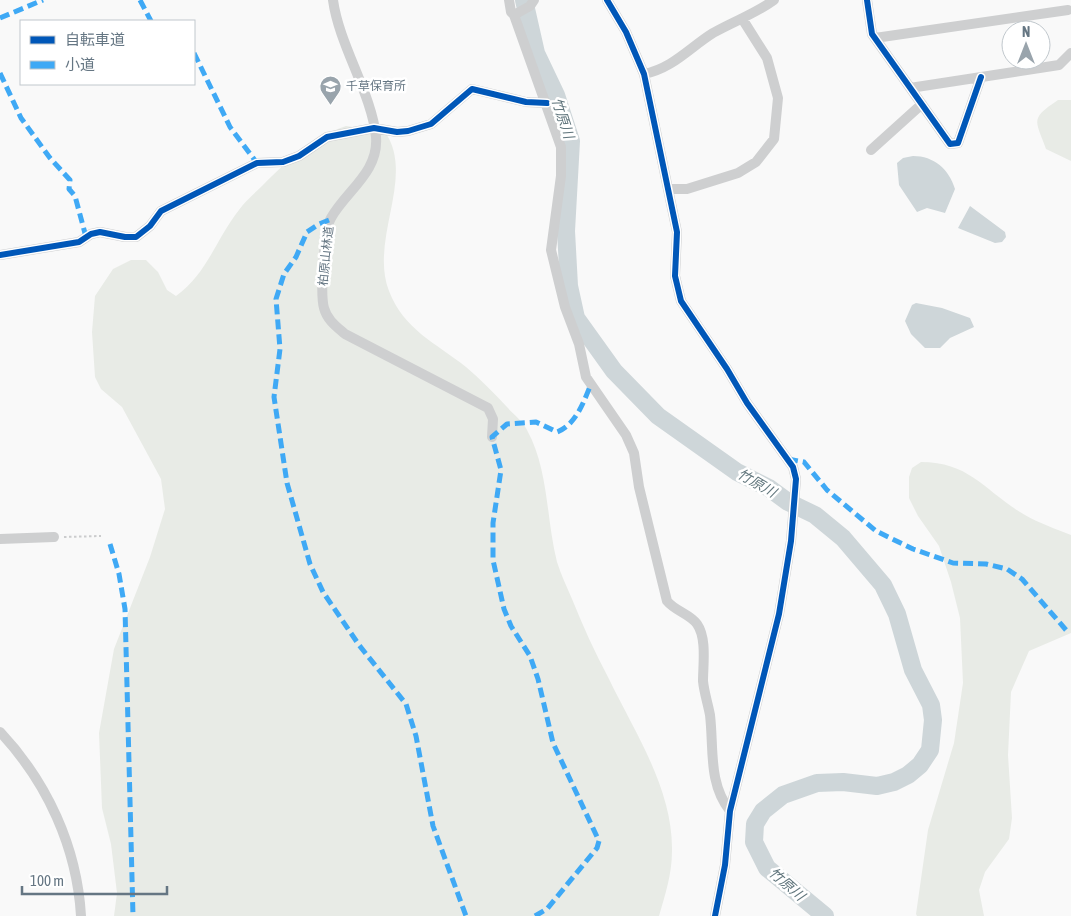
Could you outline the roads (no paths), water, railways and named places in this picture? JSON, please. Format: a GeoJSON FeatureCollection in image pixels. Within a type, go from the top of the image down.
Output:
{"type":"FeatureCollection","features":[{"type":"Feature","properties":{"kind":"street","name":"柏原山林道"},"geometry":{"type":"LineString","coordinates":[[333,0],[342,36],[374,128],[376,146],[370,168],[329,220],[322,294],[324,310],[330,321],[345,334],[488,408],[493,419],[492,437]]}},
{"type":"Feature","properties":{"kind":"street"},"geometry":{"type":"LineString","coordinates":[[509,0],[511,12],[515,14],[537,83],[547,103],[561,148],[561,176],[550,250],[565,307],[579,344],[586,377],[626,435],[634,453],[639,487],[667,601],[674,609],[691,617],[698,625],[705,656],[703,682],[710,716],[712,768],[722,801],[730,811]]}},
{"type":"Feature","properties":{"kind":"street"},"geometry":{"type":"LineString","coordinates":[[607,0],[626,32],[644,74],[677,232],[674,276],[680,301],[727,369],[747,403],[793,467],[796,480],[791,541],[771,652],[730,811],[725,865],[715,916]]}},
{"type":"Feature","properties":{"kind":"street"},"geometry":{"type":"LineString","coordinates":[[644,74],[662,70],[714,33],[743,20],[774,0]]}},
{"type":"Feature","properties":{"kind":"street"},"geometry":{"type":"LineString","coordinates":[[868,0],[872,34],[950,144],[958,143],[980,77]]}},
{"type":"Feature","properties":{"kind":"street"},"geometry":{"type":"LineString","coordinates":[[875,38],[1069,11],[1061,0]]}},
{"type":"Feature","properties":{"kind":"street"},"geometry":{"type":"LineString","coordinates":[[515,14],[532,3]]}},
{"type":"Feature","properties":{"kind":"street"},"geometry":{"type":"LineString","coordinates":[[668,189],[687,190],[738,173],[756,162],[774,139],[778,98],[767,58],[743,20]]}},
{"type":"Feature","properties":{"kind":"street"},"geometry":{"type":"LineString","coordinates":[[910,88],[1059,65],[1071,53]]}},
{"type":"Feature","properties":{"kind":"street"},"geometry":{"type":"LineString","coordinates":[[0,255],[79,242],[91,234],[100,232],[125,238],[136,237],[150,226],[161,212],[257,163],[283,162],[299,156],[327,137],[374,128],[397,132],[431,124],[472,89],[526,102],[547,103]]}},
{"type":"Feature","properties":{"kind":"street"},"geometry":{"type":"LineString","coordinates":[[871,150],[922,104]]}},
{"type":"Feature","properties":{"kind":"street"},"geometry":{"type":"LineString","coordinates":[[0,539],[54,537]]}},
{"type":"Feature","properties":{"kind":"street"},"geometry":{"type":"LineString","coordinates":[[0,732],[33,774],[54,812],[68,843],[76,871],[81,916]]}},
{"type":"Feature","properties":{"kind":"waterway","name":"竹原川"},"geometry":{"type":"LineString","coordinates":[[524,0],[536,53],[556,95],[571,141],[566,231],[569,286],[576,318],[614,371],[658,416],[737,472],[769,488],[788,502],[815,515],[843,538],[883,585],[897,614],[913,670],[931,705],[933,720],[930,750],[920,765],[908,775],[894,782],[877,786],[843,782],[817,783],[783,795],[763,811],[755,824],[754,842],[767,868],[825,916]]}},
{"type":"Feature","properties":{"kind":"place","name":"千草保育所"},"geometry":{"type":"Point","coordinates":[330,105]}}]}
